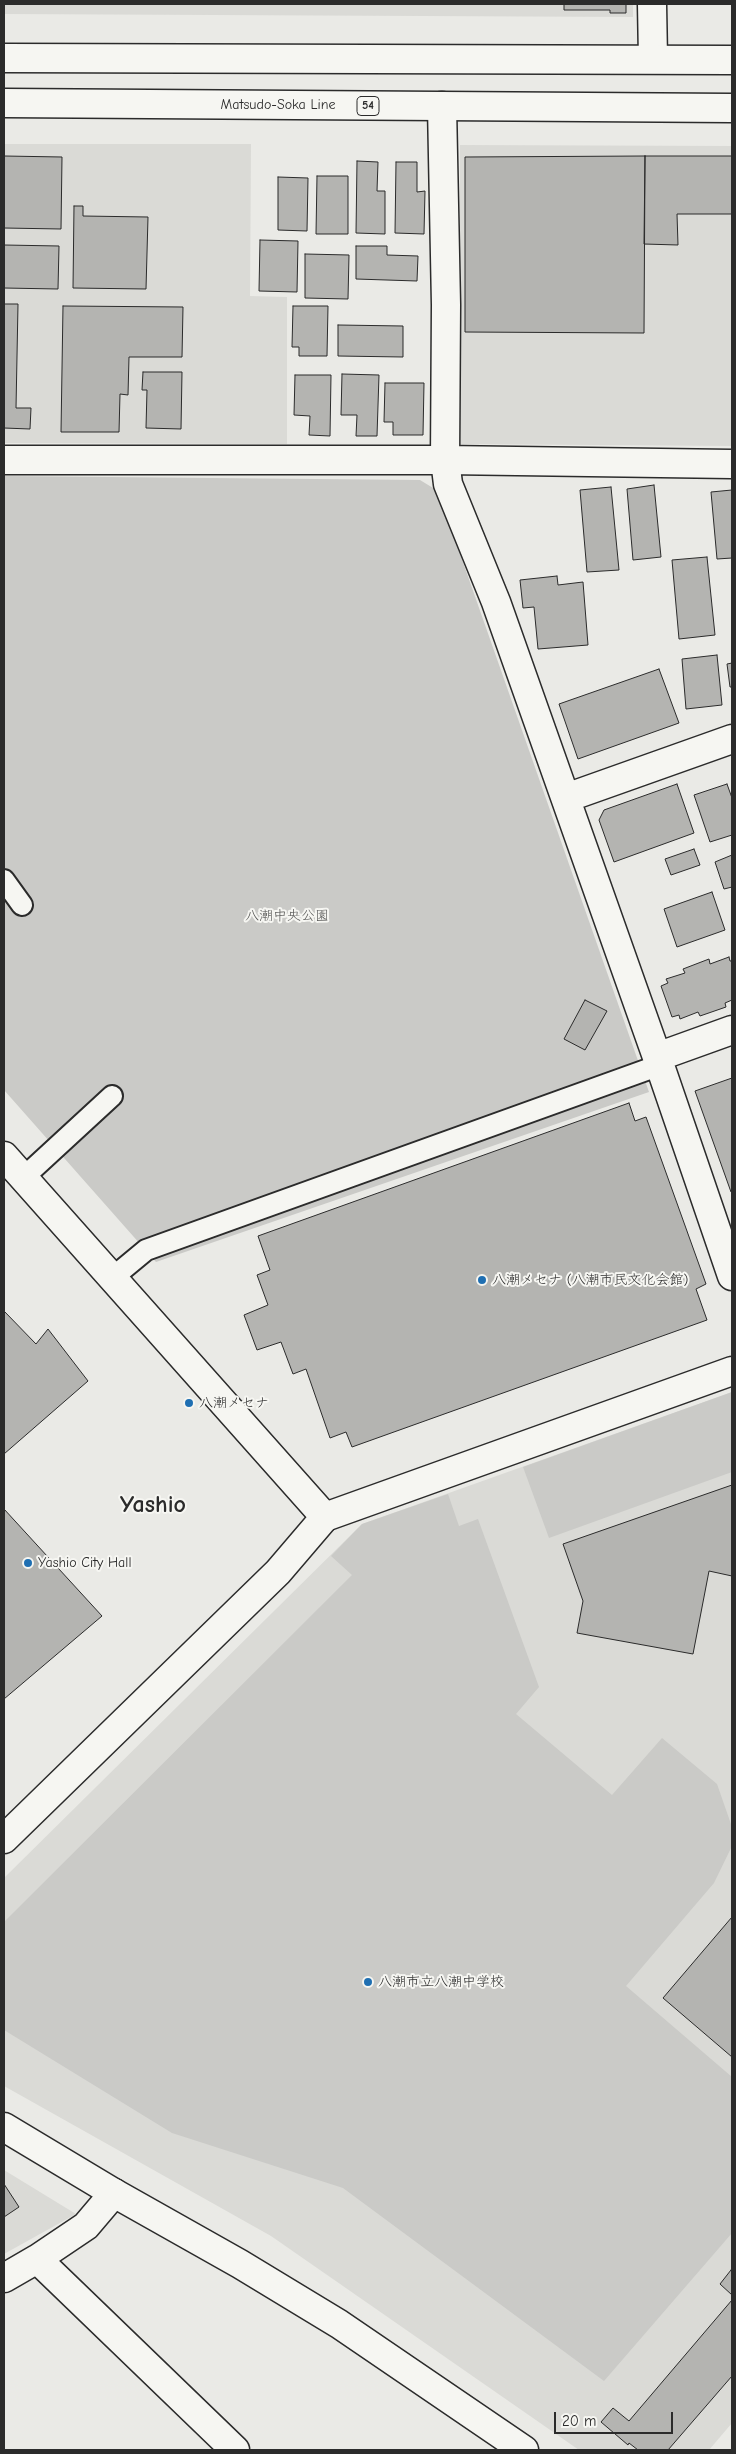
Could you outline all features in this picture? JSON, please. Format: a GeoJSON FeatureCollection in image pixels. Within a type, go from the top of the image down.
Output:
{"type":"FeatureCollection","features":[{"type":"Feature","properties":{"kind":"street"},"geometry":{"type":"LineString","coordinates":[[652,4],[653,59]]}},
{"type":"Feature","properties":{"kind":"street"},"geometry":{"type":"LineString","coordinates":[[4,58],[732,60]]}},
{"type":"Feature","properties":{"kind":"street","name":"Matsudo-Soka Line"},"geometry":{"type":"LineString","coordinates":[[4,103],[732,108]]}},
{"type":"Feature","properties":{"kind":"street"},"geometry":{"type":"LineString","coordinates":[[442,106],[446,305],[445,460],[448,484],[496,602],[659,1061],[732,1276]]}},
{"type":"Feature","properties":{"kind":"street"},"geometry":{"type":"LineString","coordinates":[[4,460],[445,460],[732,464]]}},
{"type":"Feature","properties":{"kind":"street"},"geometry":{"type":"LineString","coordinates":[[566,798],[732,739]]}},
{"type":"Feature","properties":{"kind":"street"},"geometry":{"type":"LineString","coordinates":[[659,1061],[732,1030]]}},
{"type":"Feature","properties":{"kind":"street"},"geometry":{"type":"LineString","coordinates":[[4,1156],[111,1279],[325,1518]]}},
{"type":"Feature","properties":{"kind":"street"},"geometry":{"type":"LineString","coordinates":[[4,1839],[278,1572],[325,1518],[732,1371]]}},
{"type":"Feature","properties":{"kind":"street"},"geometry":{"type":"LineString","coordinates":[[4,2127],[114,2193],[240,2264],[339,2324],[524,2450]]}},
{"type":"Feature","properties":{"kind":"street"},"geometry":{"type":"LineString","coordinates":[[4,2278],[86,2226],[114,2193]]}},
{"type":"Feature","properties":{"kind":"street"},"geometry":{"type":"LineString","coordinates":[[36,2259],[235,2450]]}},
{"type":"Feature","properties":{"kind":"lane"},"geometry":{"type":"LineString","coordinates":[[4,880],[22,905]]}},
{"type":"Feature","properties":{"kind":"lane"},"geometry":{"type":"LineString","coordinates":[[111,1279],[146,1250],[659,1061]]}},
{"type":"Feature","properties":{"kind":"lane"},"geometry":{"type":"LineString","coordinates":[[23,1178],[112,1096]]}},
{"type":"Feature","properties":{"kind":"shaded area"},"geometry":{"type":"Polygon","coordinates":[[[4,4],[633,4],[633,17],[4,14],[4,4]]]}},
{"type":"Feature","properties":{"kind":"shaded area"},"geometry":{"type":"Polygon","coordinates":[[[4,144],[251,144],[250,296],[287,297],[287,444],[4,443],[4,144]]]}},
{"type":"Feature","properties":{"kind":"shaded area"},"geometry":{"type":"Polygon","coordinates":[[[460,145],[732,146],[732,446],[459,444],[460,145]]]}},
{"type":"Feature","properties":{"kind":"shaded area","name":"八潮市立八潮中学校"},"geometry":{"type":"Polygon","coordinates":[[[732,1392],[732,2423],[709,2450],[579,2450],[271,2236],[4,2086],[4,1878],[362,1524],[732,1392]]]}},
{"type":"Feature","properties":{"kind":"shaded area"},"geometry":{"type":"Polygon","coordinates":[[[4,2170],[76,2214],[4,2254],[4,2170]]]}},
{"type":"Feature","properties":{"kind":"green space","name":"八潮中央公園"},"geometry":{"type":"Polygon","coordinates":[[[4,476],[420,480],[438,491],[649,1092],[156,1262],[4,1090],[4,476]]]}},
{"type":"Feature","properties":{"kind":"green space"},"geometry":{"type":"Polygon","coordinates":[[[732,1392],[732,1472],[549,1538],[523,1467],[732,1392]]]}},
{"type":"Feature","properties":{"kind":"green space","name":"八潮市立八潮中学校"},"geometry":{"type":"Polygon","coordinates":[[[448,1494],[459,1526],[478,1519],[539,1687],[516,1714],[612,1795],[662,1738],[717,1784],[732,1827],[732,1846],[714,1883],[626,1986],[732,2077],[732,2233],[604,2381],[343,2188],[172,2133],[4,2030],[4,1922],[352,1575],[331,1556],[362,1524],[448,1494]]]}},
{"type":"Feature","properties":{"kind":"building"},"geometry":{"type":"Polygon","coordinates":[[[564,4],[626,4],[626,13],[610,13],[610,10],[564,10],[564,4]]]}},
{"type":"Feature","properties":{"kind":"building"},"geometry":{"type":"Polygon","coordinates":[[[4,156],[62,157],[61,229],[4,228],[4,156]]]}},
{"type":"Feature","properties":{"kind":"building"},"geometry":{"type":"Polygon","coordinates":[[[645,156],[732,156],[732,214],[677,214],[678,245],[644,244],[645,156]]]}},
{"type":"Feature","properties":{"kind":"building"},"geometry":{"type":"Polygon","coordinates":[[[645,156],[644,333],[465,332],[465,157],[645,156]]]}},
{"type":"Feature","properties":{"kind":"building"},"geometry":{"type":"Polygon","coordinates":[[[357,161],[378,162],[377,191],[385,191],[385,234],[356,233],[357,161]]]}},
{"type":"Feature","properties":{"kind":"building"},"geometry":{"type":"Polygon","coordinates":[[[396,162],[417,162],[417,192],[425,191],[424,234],[395,233],[396,162]]]}},
{"type":"Feature","properties":{"kind":"building"},"geometry":{"type":"Polygon","coordinates":[[[317,176],[348,176],[348,234],[316,234],[317,176]]]}},
{"type":"Feature","properties":{"kind":"building"},"geometry":{"type":"Polygon","coordinates":[[[278,177],[308,178],[307,231],[278,230],[278,177]]]}},
{"type":"Feature","properties":{"kind":"building"},"geometry":{"type":"Polygon","coordinates":[[[74,206],[83,206],[83,216],[148,217],[146,289],[73,288],[74,206]]]}},
{"type":"Feature","properties":{"kind":"building"},"geometry":{"type":"Polygon","coordinates":[[[260,240],[298,241],[297,292],[259,291],[260,240]]]}},
{"type":"Feature","properties":{"kind":"building"},"geometry":{"type":"Polygon","coordinates":[[[4,245],[59,246],[58,289],[4,288],[4,245]]]}},
{"type":"Feature","properties":{"kind":"building"},"geometry":{"type":"Polygon","coordinates":[[[356,246],[387,246],[387,255],[418,256],[417,281],[356,279],[356,246]]]}},
{"type":"Feature","properties":{"kind":"building"},"geometry":{"type":"Polygon","coordinates":[[[305,254],[349,255],[348,299],[305,298],[305,254]]]}},
{"type":"Feature","properties":{"kind":"building"},"geometry":{"type":"Polygon","coordinates":[[[4,304],[18,304],[16,408],[31,408],[30,429],[4,428],[4,304]]]}},
{"type":"Feature","properties":{"kind":"building"},"geometry":{"type":"Polygon","coordinates":[[[63,306],[183,307],[182,357],[129,357],[128,395],[120,394],[119,432],[61,432],[63,306]]]}},
{"type":"Feature","properties":{"kind":"building"},"geometry":{"type":"Polygon","coordinates":[[[293,306],[328,306],[327,356],[299,356],[299,347],[292,347],[293,306]]]}},
{"type":"Feature","properties":{"kind":"building"},"geometry":{"type":"Polygon","coordinates":[[[338,325],[403,326],[403,357],[338,356],[338,325]]]}},
{"type":"Feature","properties":{"kind":"building"},"geometry":{"type":"Polygon","coordinates":[[[143,372],[182,372],[181,429],[146,428],[147,390],[142,390],[143,372]]]}},
{"type":"Feature","properties":{"kind":"building"},"geometry":{"type":"Polygon","coordinates":[[[342,374],[379,375],[377,436],[356,436],[357,415],[341,415],[342,374]]]}},
{"type":"Feature","properties":{"kind":"building"},"geometry":{"type":"Polygon","coordinates":[[[295,375],[331,375],[330,436],[309,435],[310,416],[294,415],[295,375]]]}},
{"type":"Feature","properties":{"kind":"building"},"geometry":{"type":"Polygon","coordinates":[[[385,383],[424,383],[423,435],[393,435],[393,422],[384,422],[385,383]]]}},
{"type":"Feature","properties":{"kind":"building"},"geometry":{"type":"Polygon","coordinates":[[[654,485],[661,557],[633,560],[627,489],[654,485]]]}},
{"type":"Feature","properties":{"kind":"building"},"geometry":{"type":"Polygon","coordinates":[[[611,487],[619,570],[587,572],[580,490],[611,487]]]}},
{"type":"Feature","properties":{"kind":"building"},"geometry":{"type":"Polygon","coordinates":[[[732,490],[732,558],[717,559],[711,492],[732,490]]]}},
{"type":"Feature","properties":{"kind":"building"},"geometry":{"type":"Polygon","coordinates":[[[707,557],[715,635],[679,639],[672,560],[707,557]]]}},
{"type":"Feature","properties":{"kind":"building"},"geometry":{"type":"Polygon","coordinates":[[[557,576],[558,585],[583,582],[588,645],[538,649],[534,607],[523,608],[520,580],[557,576]]]}},
{"type":"Feature","properties":{"kind":"building"},"geometry":{"type":"Polygon","coordinates":[[[717,655],[722,705],[686,709],[682,659],[717,655]]]}},
{"type":"Feature","properties":{"kind":"building"},"geometry":{"type":"Polygon","coordinates":[[[732,663],[732,687],[730,687],[727,664],[732,663]]]}},
{"type":"Feature","properties":{"kind":"building"},"geometry":{"type":"Polygon","coordinates":[[[659,669],[679,723],[578,759],[559,704],[659,669]]]}},
{"type":"Feature","properties":{"kind":"building"},"geometry":{"type":"Polygon","coordinates":[[[677,784],[694,833],[614,862],[599,820],[604,810],[677,784]]]}},
{"type":"Feature","properties":{"kind":"building"},"geometry":{"type":"Polygon","coordinates":[[[727,784],[732,798],[732,835],[710,842],[694,795],[727,784]]]}},
{"type":"Feature","properties":{"kind":"building"},"geometry":{"type":"Polygon","coordinates":[[[694,849],[700,865],[671,875],[665,859],[694,849]]]}},
{"type":"Feature","properties":{"kind":"building"},"geometry":{"type":"Polygon","coordinates":[[[732,855],[732,887],[724,889],[715,862],[732,855]]]}},
{"type":"Feature","properties":{"kind":"building"},"geometry":{"type":"Polygon","coordinates":[[[712,892],[725,930],[677,947],[664,909],[712,892]]]}},
{"type":"Feature","properties":{"kind":"building"},"geometry":{"type":"Polygon","coordinates":[[[729,957],[730,961],[732,961],[732,1000],[725,1003],[726,1007],[700,1016],[698,1012],[680,1019],[679,1015],[672,1017],[661,986],[668,983],[666,979],[685,973],[683,969],[709,959],[710,964],[729,957]]]}},
{"type":"Feature","properties":{"kind":"building"},"geometry":{"type":"Polygon","coordinates":[[[585,1000],[607,1011],[585,1050],[564,1039],[585,1000]]]}},
{"type":"Feature","properties":{"kind":"building"},"geometry":{"type":"Polygon","coordinates":[[[732,1078],[732,1191],[731,1192],[695,1091],[732,1078]]]}},
{"type":"Feature","properties":{"kind":"building","name":"八潮メセナ (八潮市民文化会館)"},"geometry":{"type":"Polygon","coordinates":[[[629,1103],[635,1121],[646,1117],[706,1284],[696,1289],[707,1320],[352,1447],[346,1432],[330,1438],[306,1369],[293,1374],[281,1342],[257,1350],[244,1315],[268,1305],[257,1275],[270,1270],[258,1236],[629,1103]]]}},
{"type":"Feature","properties":{"kind":"building"},"geometry":{"type":"Polygon","coordinates":[[[4,1311],[36,1344],[48,1329],[88,1381],[4,1454],[4,1311]]]}},
{"type":"Feature","properties":{"kind":"building"},"geometry":{"type":"Polygon","coordinates":[[[732,1485],[732,1576],[709,1571],[693,1654],[577,1633],[583,1601],[563,1544],[732,1485]]]}},
{"type":"Feature","properties":{"kind":"building","name":"Yashio City Hall"},"geometry":{"type":"Polygon","coordinates":[[[4,1509],[102,1616],[4,1699],[4,1509]]]}},
{"type":"Feature","properties":{"kind":"building"},"geometry":{"type":"Polygon","coordinates":[[[732,1917],[732,2057],[663,1998],[732,1917]]]}},
{"type":"Feature","properties":{"kind":"building"},"geometry":{"type":"Polygon","coordinates":[[[4,2184],[19,2207],[4,2217],[4,2184]]]}},
{"type":"Feature","properties":{"kind":"building"},"geometry":{"type":"Polygon","coordinates":[[[732,2270],[732,2295],[720,2284],[732,2270]]]}},
{"type":"Feature","properties":{"kind":"building"},"geometry":{"type":"Polygon","coordinates":[[[732,2300],[732,2376],[668,2450],[638,2450],[629,2443],[628,2445],[601,2422],[613,2408],[629,2421],[732,2300]]]}},
{"type":"Feature","properties":{"kind":"place","name":"八潮メセナ (八潮市民文化会館)"},"geometry":{"type":"Point","coordinates":[482,1280]}},
{"type":"Feature","properties":{"kind":"place","name":"八潮メセナ"},"geometry":{"type":"Point","coordinates":[189,1403]}},
{"type":"Feature","properties":{"kind":"place","name":"Yashio City Hall"},"geometry":{"type":"Point","coordinates":[28,1563]}},
{"type":"Feature","properties":{"kind":"place","name":"八潮市立八潮中学校"},"geometry":{"type":"Point","coordinates":[368,1982]}},
{"type":"Feature","properties":{"kind":"district","name":"Yashio"},"geometry":{"type":"Point","coordinates":[153,1505]}}]}
